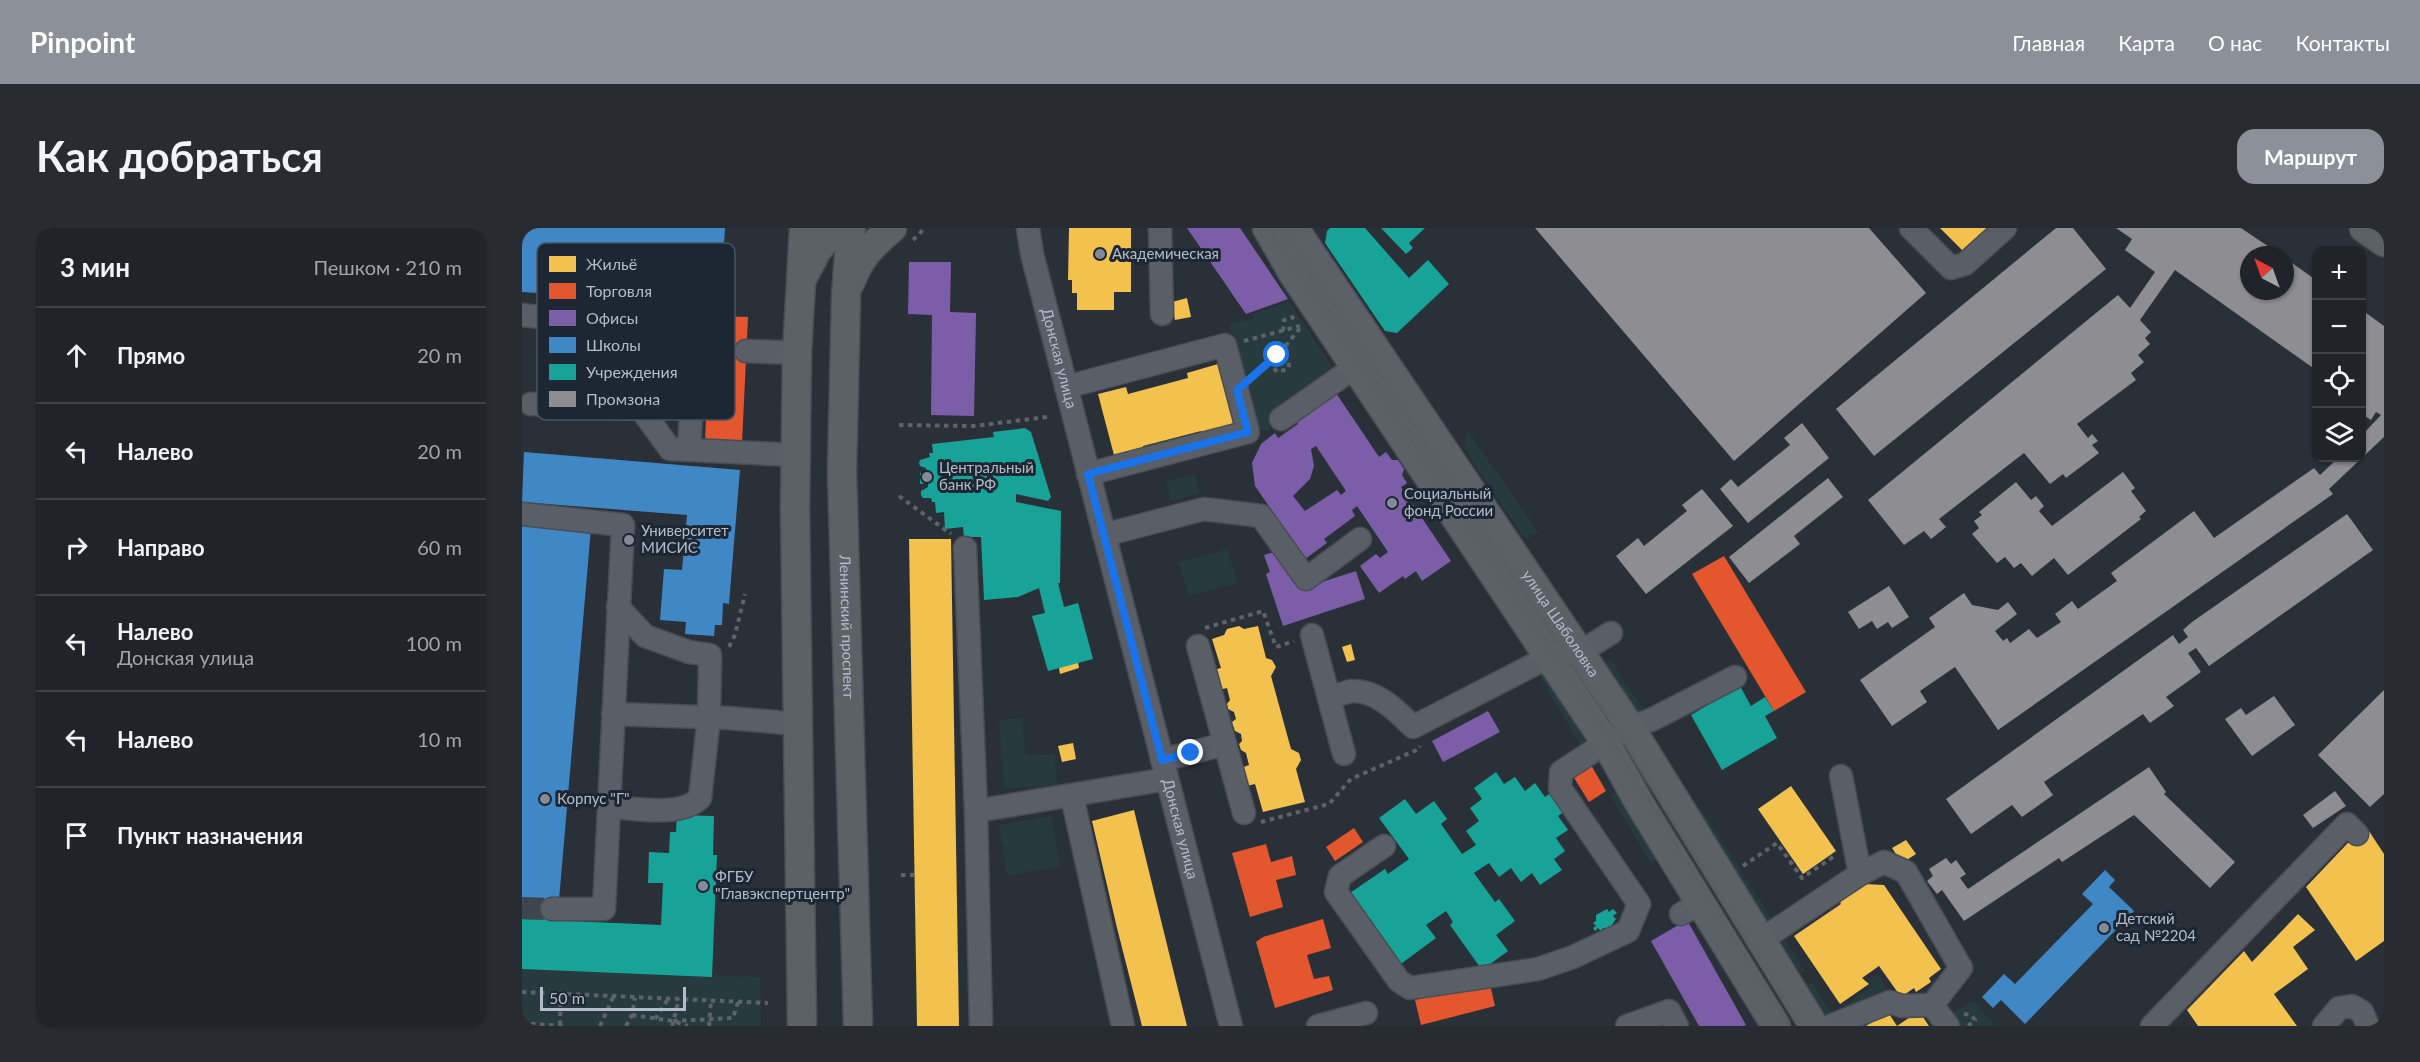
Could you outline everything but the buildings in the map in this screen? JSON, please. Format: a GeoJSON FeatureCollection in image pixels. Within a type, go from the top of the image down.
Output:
{"type":"FeatureCollection","features":[{"type":"Feature","properties":{"kind":"main road"},"geometry":{"type":"LineString","coordinates":[[802,1026],[796,455],[799,296],[804,228]]}},
{"type":"Feature","properties":{"kind":"main road"},"geometry":{"type":"LineString","coordinates":[[799,296],[808,265],[817,250],[837,228]]}},
{"type":"Feature","properties":{"kind":"main road","name":"Ленинский проспект"},"geometry":{"type":"LineString","coordinates":[[851,228],[846,296],[842,472],[858,1026]]}},
{"type":"Feature","properties":{"kind":"main road","name":"улица Шаболовка"},"geometry":{"type":"LineString","coordinates":[[1267,228],[1294,275],[1606,743],[1641,806],[1691,909],[1776,1026]]}},
{"type":"Feature","properties":{"kind":"main road","name":"улица Шаболовка"},"geometry":{"type":"LineString","coordinates":[[1294,228],[1630,728],[1814,1026]]}},
{"type":"Feature","properties":{"kind":"main road"},"geometry":{"type":"LineString","coordinates":[[2364,228],[2384,242]]}},
{"type":"Feature","properties":{"kind":"main road"},"geometry":{"type":"LineString","coordinates":[[846,296],[858,263],[873,245],[905,231]]}},
{"type":"Feature","properties":{"kind":"street","name":"Донская улица"},"geometry":{"type":"LineString","coordinates":[[1015,228],[1029,238],[1232,1026]]}},
{"type":"Feature","properties":{"kind":"street"},"geometry":{"type":"LineString","coordinates":[[1160,228],[1162,314]]}},
{"type":"Feature","properties":{"kind":"street"},"geometry":{"type":"LineString","coordinates":[[1911,228],[1951,268],[1965,264],[2005,228]]}},
{"type":"Feature","properties":{"kind":"street"},"geometry":{"type":"LineString","coordinates":[[522,315],[537,317]]}},
{"type":"Feature","properties":{"kind":"street"},"geometry":{"type":"LineString","coordinates":[[1066,387],[1226,345],[1248,432],[1088,474]]}},
{"type":"Feature","properties":{"kind":"street"},"geometry":{"type":"LineString","coordinates":[[746,351],[797,353]]}},
{"type":"Feature","properties":{"kind":"street"},"geometry":{"type":"LineString","coordinates":[[1281,419],[1355,367]]}},
{"type":"Feature","properties":{"kind":"street"},"geometry":{"type":"LineString","coordinates":[[531,404],[537,404]]}},
{"type":"Feature","properties":{"kind":"street"},"geometry":{"type":"LineString","coordinates":[[649,420],[670,449],[796,455]]}},
{"type":"Feature","properties":{"kind":"street"},"geometry":{"type":"LineString","coordinates":[[689,450],[691,420]]}},
{"type":"Feature","properties":{"kind":"street"},"geometry":{"type":"LineString","coordinates":[[1104,535],[1204,509],[1261,516],[1306,579],[1359,540]]}},
{"type":"Feature","properties":{"kind":"street"},"geometry":{"type":"LineString","coordinates":[[522,514],[623,525],[604,909],[552,909]]}},
{"type":"Feature","properties":{"kind":"street"},"geometry":{"type":"LineString","coordinates":[[965,548],[976,811],[981,1026]]}},
{"type":"Feature","properties":{"kind":"street"},"geometry":{"type":"LineString","coordinates":[[609,807],[678,810],[692,807],[700,798],[709,717],[710,655],[689,652],[645,636],[618,607]]}},
{"type":"Feature","properties":{"kind":"street"},"geometry":{"type":"LineString","coordinates":[[1329,698],[1353,691],[1378,697],[1413,727],[1550,657],[1590,646],[1611,633]]}},
{"type":"Feature","properties":{"kind":"street"},"geometry":{"type":"LineString","coordinates":[[1312,635],[1344,754]]}},
{"type":"Feature","properties":{"kind":"street"},"geometry":{"type":"LineString","coordinates":[[1198,646],[1244,813]]}},
{"type":"Feature","properties":{"kind":"street"},"geometry":{"type":"LineString","coordinates":[[1383,846],[1340,876],[1336,892],[1399,981],[1410,988],[1538,969],[1573,957],[1628,931],[1639,904],[1560,788],[1561,772],[1630,728],[1651,720],[1735,677]]}},
{"type":"Feature","properties":{"kind":"street"},"geometry":{"type":"LineString","coordinates":[[613,714],[709,717],[798,724]]}},
{"type":"Feature","properties":{"kind":"street"},"geometry":{"type":"LineString","coordinates":[[976,811],[1072,796],[1165,769],[1225,744]]}},
{"type":"Feature","properties":{"kind":"street"},"geometry":{"type":"LineString","coordinates":[[1840,776],[1860,874]]}},
{"type":"Feature","properties":{"kind":"street"},"geometry":{"type":"LineString","coordinates":[[1072,796],[1123,1026]]}},
{"type":"Feature","properties":{"kind":"street"},"geometry":{"type":"LineString","coordinates":[[2152,1026],[2175,1018],[2347,824],[2357,834]]}},
{"type":"Feature","properties":{"kind":"street"},"geometry":{"type":"LineString","coordinates":[[1761,940],[1860,874],[1884,862],[1906,872],[1961,968],[1932,1005]]}},
{"type":"Feature","properties":{"kind":"street"},"geometry":{"type":"LineString","coordinates":[[1830,1026],[1890,1002],[1902,1006],[1932,1005]]}},
{"type":"Feature","properties":{"kind":"street"},"geometry":{"type":"LineString","coordinates":[[1932,1005],[1948,1026]]}},
{"type":"Feature","properties":{"kind":"street"},"geometry":{"type":"LineString","coordinates":[[2324,1026],[2339,1008],[2352,1006],[2362,1012],[2368,1026]]}},
{"type":"Feature","properties":{"kind":"street"},"geometry":{"type":"LineString","coordinates":[[1628,1026],[1669,1011],[1677,1026]]}},
{"type":"Feature","properties":{"kind":"street"},"geometry":{"type":"LineString","coordinates":[[1318,1026],[1366,1013]]}},
{"type":"Feature","properties":{"kind":"path"},"geometry":{"type":"LineString","coordinates":[[905,231],[926,228]]}},
{"type":"Feature","properties":{"kind":"path"},"geometry":{"type":"LineString","coordinates":[[1283,331],[1282,324],[1288,318],[1294,319],[1302,326]]}},
{"type":"Feature","properties":{"kind":"path"},"geometry":{"type":"LineString","coordinates":[[1226,345],[1302,326]]}},
{"type":"Feature","properties":{"kind":"path"},"geometry":{"type":"LineString","coordinates":[[1237,390],[1273,360],[1302,326]]}},
{"type":"Feature","properties":{"kind":"path"},"geometry":{"type":"LineString","coordinates":[[1273,360],[1272,365],[1277,372],[1288,369],[1288,359],[1277,355]]}},
{"type":"Feature","properties":{"kind":"path"},"geometry":{"type":"LineString","coordinates":[[899,425],[974,426],[1047,417]]}},
{"type":"Feature","properties":{"kind":"path"},"geometry":{"type":"LineString","coordinates":[[899,496],[960,541],[965,548]]}},
{"type":"Feature","properties":{"kind":"path"},"geometry":{"type":"LineString","coordinates":[[726,655],[735,635],[746,594]]}},
{"type":"Feature","properties":{"kind":"path"},"geometry":{"type":"LineString","coordinates":[[1198,646],[1205,628],[1263,611],[1276,647],[1312,635]]}},
{"type":"Feature","properties":{"kind":"path"},"geometry":{"type":"LineString","coordinates":[[1244,813],[1262,823],[1329,804],[1351,779],[1419,748],[1419,741]]}},
{"type":"Feature","properties":{"kind":"path"},"geometry":{"type":"LineString","coordinates":[[1736,857],[1742,867],[1777,843],[1802,878],[1854,843]]}},
{"type":"Feature","properties":{"kind":"path"},"geometry":{"type":"LineString","coordinates":[[901,875],[914,875]]}},
{"type":"Feature","properties":{"kind":"path"},"geometry":{"type":"LineString","coordinates":[[522,992],[768,1003]]}},
{"type":"Feature","properties":{"kind":"path"},"geometry":{"type":"LineString","coordinates":[[522,1023],[561,1025],[561,994]]}},
{"type":"Feature","properties":{"kind":"path"},"geometry":{"type":"LineString","coordinates":[[600,1026],[613,997]]}},
{"type":"Feature","properties":{"kind":"path"},"geometry":{"type":"LineString","coordinates":[[626,1026],[632,1015],[635,998]]}},
{"type":"Feature","properties":{"kind":"path"},"geometry":{"type":"LineString","coordinates":[[655,1019],[668,999]]}},
{"type":"Feature","properties":{"kind":"path"},"geometry":{"type":"LineString","coordinates":[[672,1024],[678,999]]}},
{"type":"Feature","properties":{"kind":"path"},"geometry":{"type":"LineString","coordinates":[[709,1023],[711,1001]]}},
{"type":"Feature","properties":{"kind":"path"},"geometry":{"type":"LineString","coordinates":[[672,1024],[709,1023],[733,1018],[738,1002]]}},
{"type":"Feature","properties":{"kind":"path"},"geometry":{"type":"LineString","coordinates":[[632,1015],[687,1026]]}},
{"type":"Feature","properties":{"kind":"green space"},"geometry":{"type":"Polygon","coordinates":[[[1289,302],[1335,371],[1273,413],[1270,430],[1257,430],[1257,420],[1229,324],[1254,319],[1253,314],[1289,302]]]}},
{"type":"Feature","properties":{"kind":"green space"},"geometry":{"type":"Polygon","coordinates":[[[1468,431],[1539,533],[1530,535],[1531,539],[1524,538],[1469,456],[1464,441],[1468,431]]]}},
{"type":"Feature","properties":{"kind":"green space"},"geometry":{"type":"Polygon","coordinates":[[[1195,474],[1200,494],[1171,501],[1166,481],[1195,474]]]}},
{"type":"Feature","properties":{"kind":"green space"},"geometry":{"type":"Polygon","coordinates":[[[1228,549],[1237,583],[1188,596],[1179,562],[1228,549]]]}},
{"type":"Feature","properties":{"kind":"green space"},"geometry":{"type":"Polygon","coordinates":[[[1609,659],[1646,713],[1640,715],[1606,663],[1609,659]]]}},
{"type":"Feature","properties":{"kind":"green space"},"geometry":{"type":"Polygon","coordinates":[[[1540,677],[1547,678],[1588,746],[1583,749],[1540,677]]]}},
{"type":"Feature","properties":{"kind":"green space"},"geometry":{"type":"Polygon","coordinates":[[[1022,718],[1025,755],[1055,754],[1057,785],[1004,789],[999,720],[1022,718]]]}},
{"type":"Feature","properties":{"kind":"green space"},"geometry":{"type":"Polygon","coordinates":[[[1617,794],[1655,854],[1656,858],[1651,863],[1610,795],[1617,794]]]}},
{"type":"Feature","properties":{"kind":"green space"},"geometry":{"type":"Polygon","coordinates":[[[1692,798],[1773,921],[1763,923],[1689,799],[1692,798]]]}},
{"type":"Feature","properties":{"kind":"green space"},"geometry":{"type":"Polygon","coordinates":[[[1051,816],[1060,866],[1007,876],[999,825],[1051,816]]]}},
{"type":"Feature","properties":{"kind":"green space"},"geometry":{"type":"Polygon","coordinates":[[[1782,935],[1804,970],[1796,977],[1777,941],[1782,935]]]}},
{"type":"Feature","properties":{"kind":"green space"},"geometry":{"type":"Polygon","coordinates":[[[522,969],[760,977],[761,1026],[522,1026],[522,969]]]}},
{"type":"Feature","properties":{"kind":"green space"},"geometry":{"type":"Polygon","coordinates":[[[1879,974],[1890,998],[1847,1015],[1842,1007],[1872,986],[1869,980],[1879,974]]]}},
{"type":"Feature","properties":{"kind":"green space"},"geometry":{"type":"Polygon","coordinates":[[[1811,983],[1835,1019],[1827,1021],[1802,987],[1811,983]]]}},
{"type":"Feature","properties":{"kind":"green space"},"geometry":{"type":"Polygon","coordinates":[[[1974,1001],[1995,1026],[1954,1026],[1948,1016],[1974,1001]]]}},
{"type":"Feature","properties":{"kind":"tunnel"},"geometry":{"type":"LineString","coordinates":[[735,350],[746,351]]}},
{"type":"Feature","properties":{"kind":"tunnel"},"geometry":{"type":"LineString","coordinates":[[522,908],[552,909]]}},
{"type":"Feature","properties":{"kind":"tram line"},"geometry":{"type":"LineString","coordinates":[[1269,228],[1611,739],[1789,1026]]}},
{"type":"Feature","properties":{"kind":"tram line"},"geometry":{"type":"LineString","coordinates":[[1282,228],[1620,734],[1801,1026]]}},
{"type":"Feature","properties":{"kind":"place","name":"Академическая"},"geometry":{"type":"Point","coordinates":[1100,254]}},
{"type":"Feature","properties":{"kind":"place","name":"Центральный банк РФ"},"geometry":{"type":"Point","coordinates":[927,477]}},
{"type":"Feature","properties":{"kind":"place","name":"Социальный фонд России"},"geometry":{"type":"Point","coordinates":[1392,503]}},
{"type":"Feature","properties":{"kind":"place","name":"Университет МИСИС"},"geometry":{"type":"Point","coordinates":[629,540]}},
{"type":"Feature","properties":{"kind":"place","name":"Корпус \"Г\""},"geometry":{"type":"Point","coordinates":[545,799]}},
{"type":"Feature","properties":{"kind":"place","name":"ФГБУ \"Главэкспертцентр\""},"geometry":{"type":"Point","coordinates":[703,886]}},
{"type":"Feature","properties":{"kind":"place","name":"Детский сад №2204"},"geometry":{"type":"Point","coordinates":[2104,928]}},
{"type":"Feature","properties":{"kind":"route"},"geometry":{"type":"LineString","coordinates":[[1191,753],[1162,760],[1088,474],[1248,432],[1237,390],[1277,355]]}}]}
